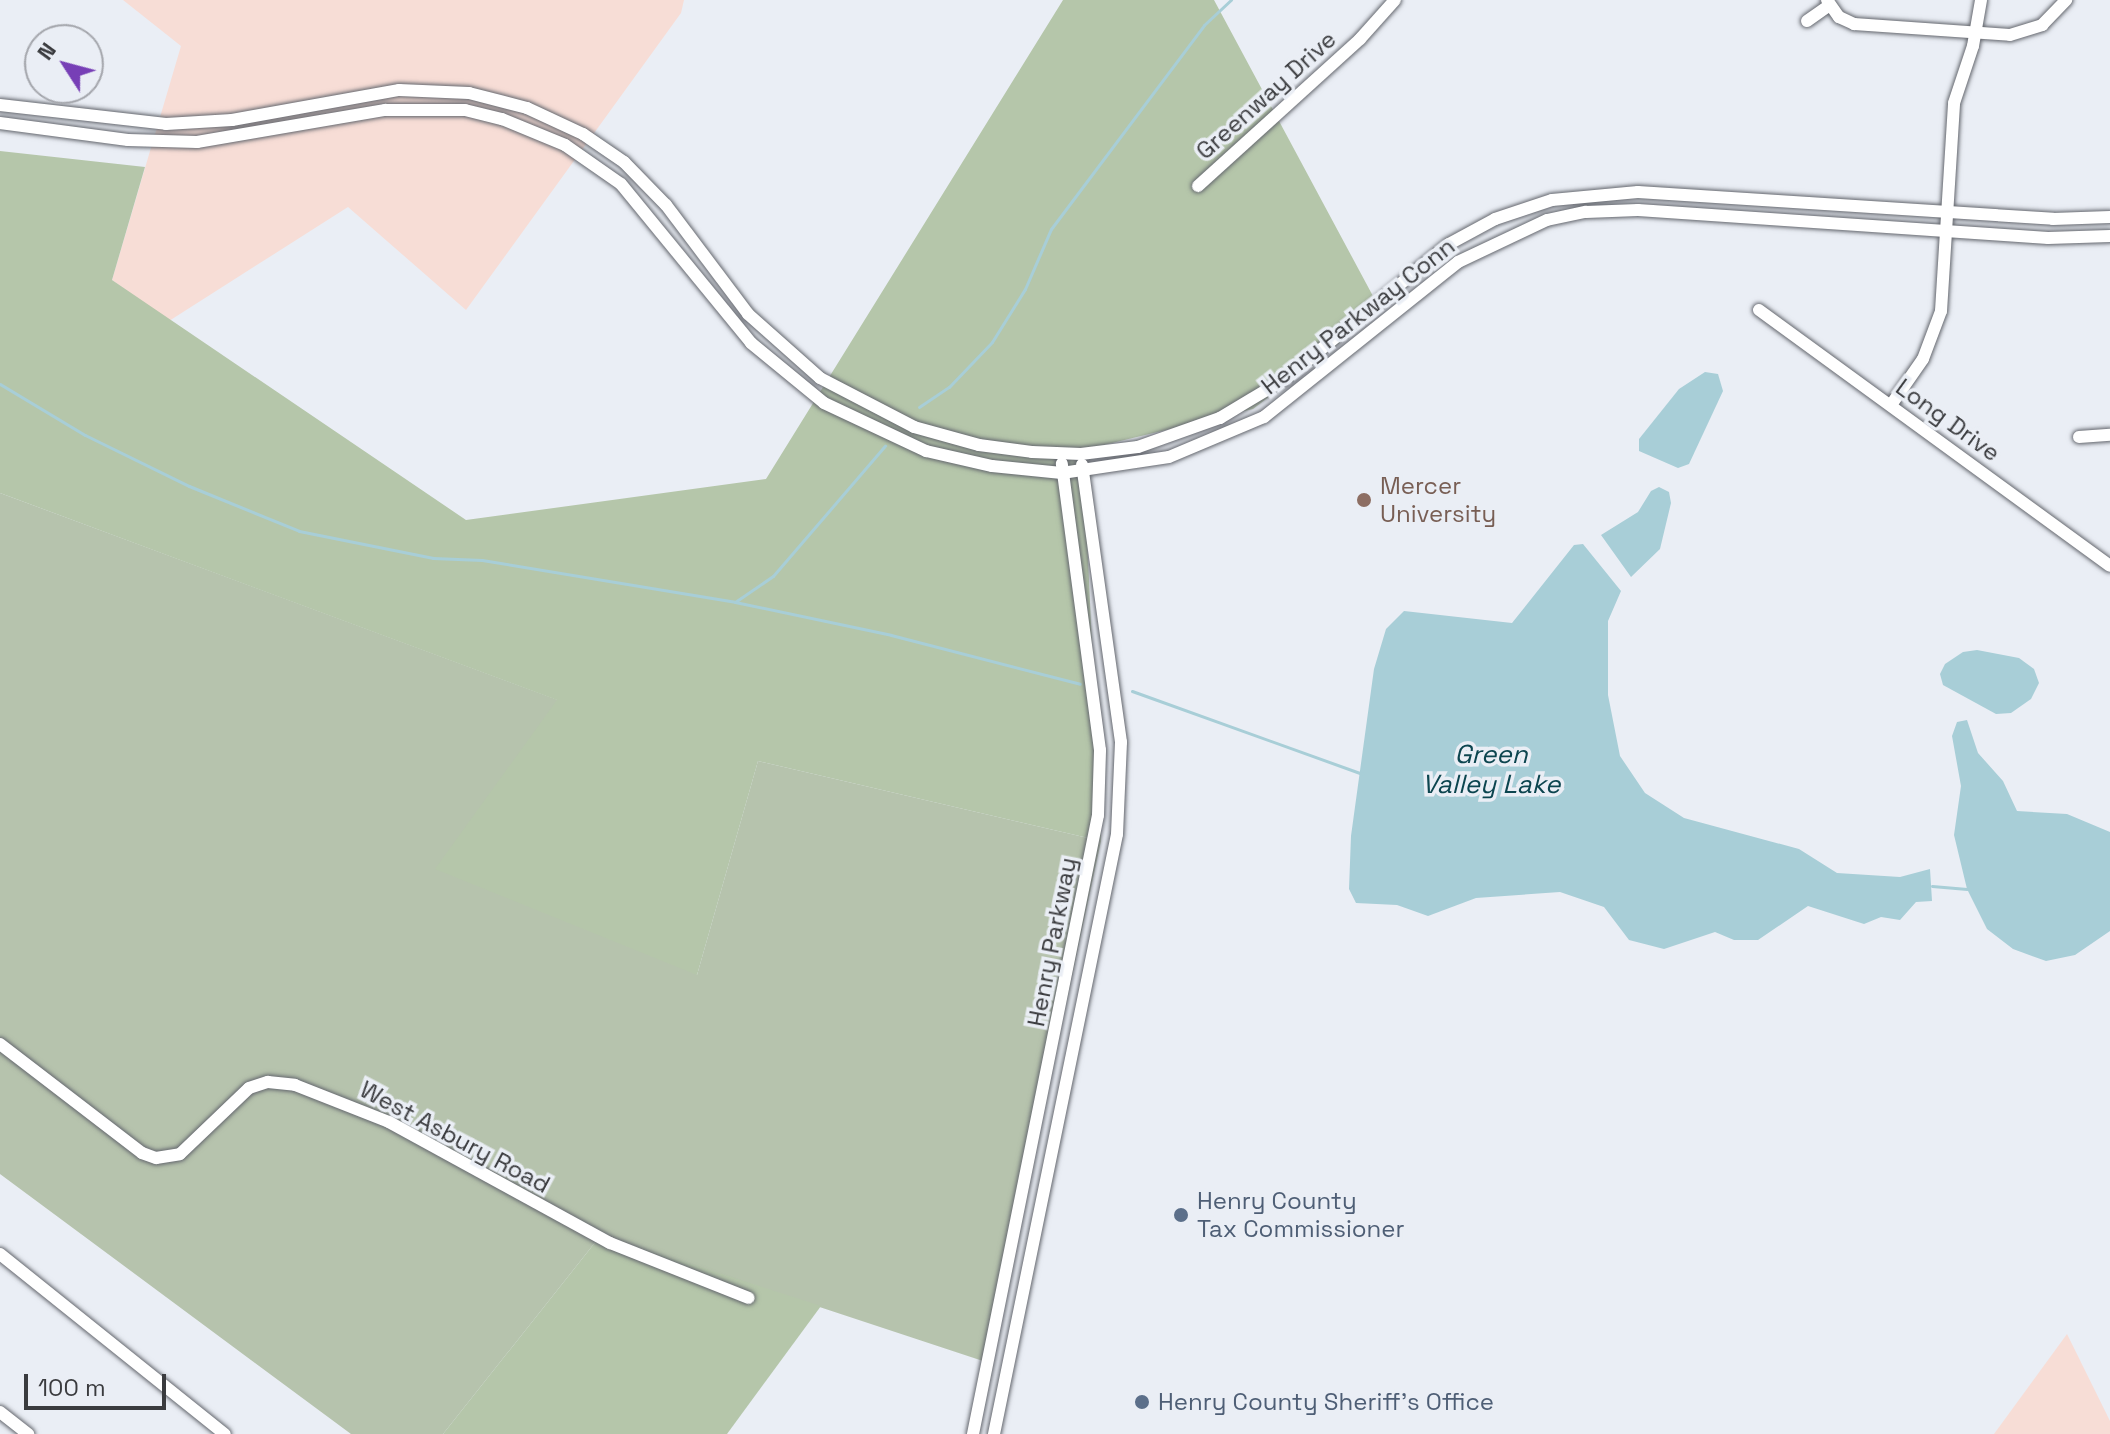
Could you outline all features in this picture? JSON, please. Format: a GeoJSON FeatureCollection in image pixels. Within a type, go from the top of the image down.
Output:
{"type":"FeatureCollection","features":[{"type":"Feature","properties":{"kind":"street","name":"Greenway Drive"},"geometry":{"type":"LineString","coordinates":[[1198,186],[1360,39],[1395,0]]}},
{"type":"Feature","properties":{"kind":"street"},"geometry":{"type":"LineString","coordinates":[[1891,405],[1923,359],[1938,325],[1948,231],[1954,103],[1976,32],[1981,0]]}},
{"type":"Feature","properties":{"kind":"street"},"geometry":{"type":"LineString","coordinates":[[1807,21],[1829,3],[1854,24],[1976,32],[2033,30],[2066,0]]}},
{"type":"Feature","properties":{"kind":"street","name":"Henry Parkway Conn"},"geometry":{"type":"LineString","coordinates":[[0,105],[166,124],[232,120],[399,90],[469,93],[527,108],[583,134],[633,170],[666,205],[748,314],[820,378],[914,427],[979,445],[1062,453],[1081,454],[1138,447],[1257,399],[1449,244],[1495,219],[1552,200],[1638,192],[1949,213],[2110,217]]}},
{"type":"Feature","properties":{"kind":"street","name":"Henry Parkway Conn"},"geometry":{"type":"LineString","coordinates":[[0,123],[128,140],[197,142],[385,110],[465,110],[502,119],[565,145],[621,184],[751,343],[824,403],[894,440],[938,454],[1062,473],[1169,457],[1264,417],[1458,262],[1547,220],[1586,212],[1638,210],[1948,231],[2110,236]]}},
{"type":"Feature","properties":{"kind":"street","name":"Long Drive"},"geometry":{"type":"LineString","coordinates":[[1759,310],[2110,566]]}},
{"type":"Feature","properties":{"kind":"street"},"geometry":{"type":"LineString","coordinates":[[2079,437],[2110,435]]}},
{"type":"Feature","properties":{"kind":"street","name":"Henry Parkway"},"geometry":{"type":"LineString","coordinates":[[973,1434],[1098,815],[1098,734],[1062,473],[1062,453]]}},
{"type":"Feature","properties":{"kind":"street","name":"Henry Parkway"},"geometry":{"type":"LineString","coordinates":[[994,1434],[1117,834],[1119,729],[1081,454]]}},
{"type":"Feature","properties":{"kind":"street","name":"West Asbury Road"},"geometry":{"type":"LineString","coordinates":[[0,1044],[142,1153],[156,1158],[180,1154],[249,1088],[268,1082],[295,1085],[389,1122],[610,1243],[749,1298]]}},
{"type":"Feature","properties":{"kind":"street"},"geometry":{"type":"LineString","coordinates":[[0,1254],[225,1434]]}},
{"type":"Feature","properties":{"kind":"street"},"geometry":{"type":"LineString","coordinates":[[0,1412],[28,1434]]}},
{"type":"Feature","properties":{"kind":"shaded area"},"geometry":{"type":"Polygon","coordinates":[[[123,0],[684,0],[681,13],[466,310],[348,207],[169,321],[112,280],[181,46],[123,0]]]}},
{"type":"Feature","properties":{"kind":"shaded area"},"geometry":{"type":"Polygon","coordinates":[[[2067,1334],[2110,1421],[2110,1434],[1994,1434],[2067,1334]]]}},
{"type":"Feature","properties":{"kind":"green space"},"geometry":{"type":"Polygon","coordinates":[[[1063,0],[1214,0],[1381,311],[1253,409],[1083,450],[1101,841],[758,761],[697,975],[435,869],[557,700],[0,493],[0,151],[145,167],[112,280],[466,520],[766,479],[1063,0]]]}},
{"type":"Feature","properties":{"kind":"green space"},"geometry":{"type":"Polygon","coordinates":[[[0,493],[558,700],[697,975],[758,761],[1101,841],[989,1363],[601,1235],[443,1434],[351,1434],[0,1174],[0,493]]]}},
{"type":"Feature","properties":{"kind":"green space"},"geometry":{"type":"Polygon","coordinates":[[[601,1235],[821,1306],[727,1434],[443,1434],[601,1235]]]}},
{"type":"Feature","properties":{"kind":"water"},"geometry":{"type":"Polygon","coordinates":[[[1705,372],[1718,374],[1723,391],[1689,464],[1678,468],[1639,451],[1639,439],[1679,389],[1705,372]]]}},
{"type":"Feature","properties":{"kind":"water"},"geometry":{"type":"Polygon","coordinates":[[[1659,487],[1669,492],[1671,503],[1660,549],[1631,577],[1601,535],[1638,512],[1651,491],[1659,487]]]}},
{"type":"Feature","properties":{"kind":"water","name":"Green Valley Lake"},"geometry":{"type":"Polygon","coordinates":[[[1583,544],[1621,591],[1608,621],[1608,695],[1620,756],[1645,793],[1684,818],[1799,849],[1837,873],[1900,877],[1930,869],[1932,901],[1916,902],[1900,920],[1881,917],[1864,924],[1808,906],[1758,940],[1734,940],[1715,932],[1664,949],[1629,940],[1604,907],[1560,892],[1476,898],[1428,916],[1397,905],[1356,903],[1349,889],[1351,836],[1374,669],[1386,629],[1404,611],[1512,623],[1574,545],[1583,544]]]}},
{"type":"Feature","properties":{"kind":"water"},"geometry":{"type":"Polygon","coordinates":[[[1977,650],[2019,658],[2034,669],[2039,683],[2031,699],[2011,713],[1996,714],[1943,685],[1940,674],[1945,664],[1963,652],[1977,650]]]}},
{"type":"Feature","properties":{"kind":"water"},"geometry":{"type":"Polygon","coordinates":[[[1967,720],[1978,753],[2003,781],[2017,811],[2067,814],[2110,832],[2110,931],[2075,955],[2046,961],[2013,949],[1987,929],[1967,889],[1954,835],[1961,786],[1952,736],[1957,722],[1967,720]]]}},
{"type":"Feature","properties":{"kind":"waterway"},"geometry":{"type":"LineString","coordinates":[[919,407],[949,387],[992,342],[1025,289],[1051,229],[1204,25],[1231,0]]}},
{"type":"Feature","properties":{"kind":"waterway"},"geometry":{"type":"LineString","coordinates":[[0,384],[85,435],[189,486],[299,531],[433,558],[482,560],[735,602],[891,635],[1080,684]]}},
{"type":"Feature","properties":{"kind":"waterway"},"geometry":{"type":"LineString","coordinates":[[735,602],[773,576],[885,446]]}},
{"type":"Feature","properties":{"kind":"waterway"},"geometry":{"type":"LineString","coordinates":[[1132,691],[1362,774]]}},
{"type":"Feature","properties":{"kind":"waterway"},"geometry":{"type":"LineString","coordinates":[[1932,886],[1967,889]]}},
{"type":"Feature","properties":{"kind":"place","name":"Mercer University"},"geometry":{"type":"Point","coordinates":[1364,500]}},
{"type":"Feature","properties":{"kind":"place","name":"Henry County Tax Commissioner"},"geometry":{"type":"Point","coordinates":[1181,1215]}},
{"type":"Feature","properties":{"kind":"place","name":"Henry County Sheriff's Office"},"geometry":{"type":"Point","coordinates":[1142,1402]}}]}
